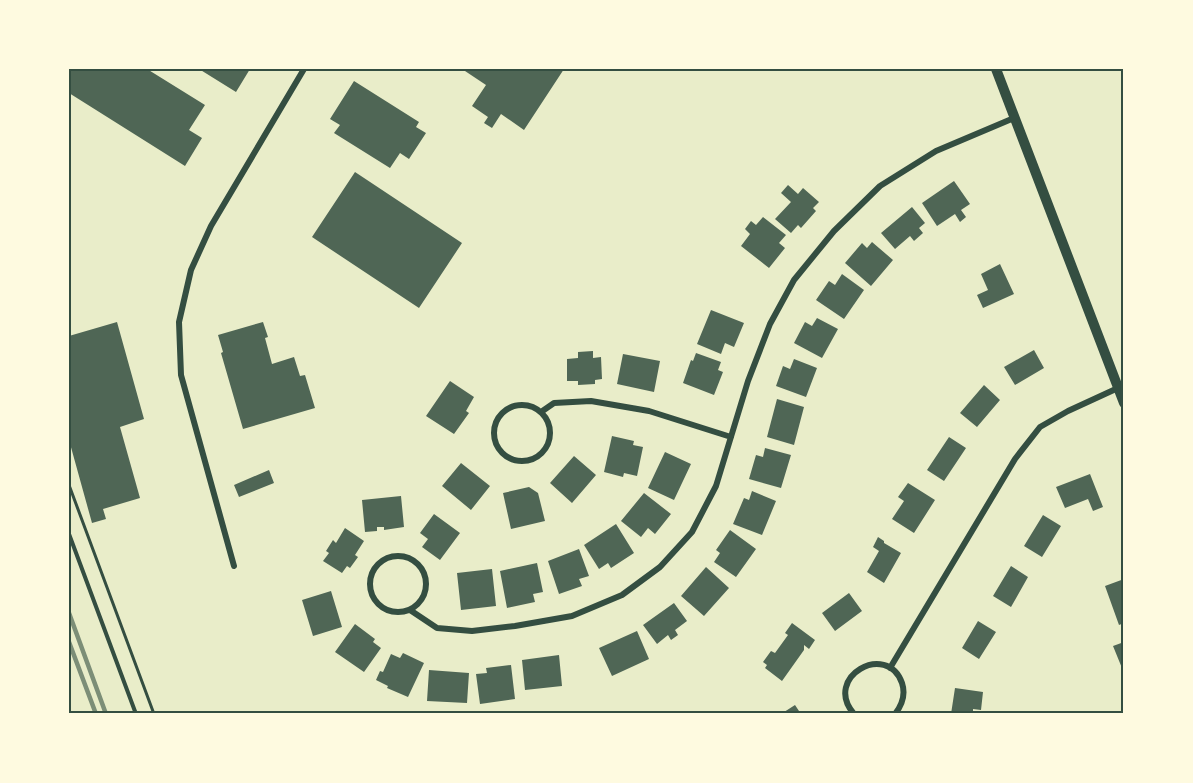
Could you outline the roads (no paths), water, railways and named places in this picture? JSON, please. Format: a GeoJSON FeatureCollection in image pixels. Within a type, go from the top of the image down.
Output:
{"type":"FeatureCollection","features":[{"type":"Feature","properties":{"kind":"street"},"geometry":{"type":"LineString","coordinates":[[234,566],[181,375],[179,322],[190,270],[211,226],[304,69]]}},
{"type":"Feature","properties":{"kind":"street"},"geometry":{"type":"LineString","coordinates":[[996,69],[1124,403]]}},
{"type":"Feature","properties":{"kind":"street"},"geometry":{"type":"LineString","coordinates":[[410,609],[437,628],[472,630],[515,626],[572,616],[622,595],[660,567],[692,532],[717,486],[748,381],[770,324],[794,280],[834,231],[880,186],[936,151],[1014,118]]}},
{"type":"Feature","properties":{"kind":"street"},"geometry":{"type":"LineString","coordinates":[[890,668],[1015,459],[1040,427],[1118,388]]}},
{"type":"Feature","properties":{"kind":"street"},"geometry":{"type":"LineString","coordinates":[[541,412],[554,403],[591,401],[649,411],[731,437]]}},
{"type":"Feature","properties":{"kind":"street"},"geometry":{"type":"LineString","coordinates":[[515,406],[533,407],[541,412],[550,428],[550,437],[542,454],[525,461],[507,457],[500,451],[494,434],[500,416],[515,406]]}},
{"type":"Feature","properties":{"kind":"street"},"geometry":{"type":"LineString","coordinates":[[390,556],[409,557],[423,569],[426,588],[418,604],[410,609],[401,612],[392,611],[377,602],[372,594],[371,576],[381,561],[390,556]]}},
{"type":"Feature","properties":{"kind":"street"},"geometry":{"type":"LineString","coordinates":[[854,714],[845,697],[847,683],[856,671],[876,664],[890,668],[900,679],[904,693],[900,708],[895,714]]}},
{"type":"Feature","properties":{"kind":"lane"},"geometry":{"type":"LineString","coordinates":[[69,534],[136,714]]}},
{"type":"Feature","properties":{"kind":"railway"},"geometry":{"type":"LineString","coordinates":[[69,613],[106,714]]}},
{"type":"Feature","properties":{"kind":"railway"},"geometry":{"type":"LineString","coordinates":[[69,642],[96,714]]}}]}
